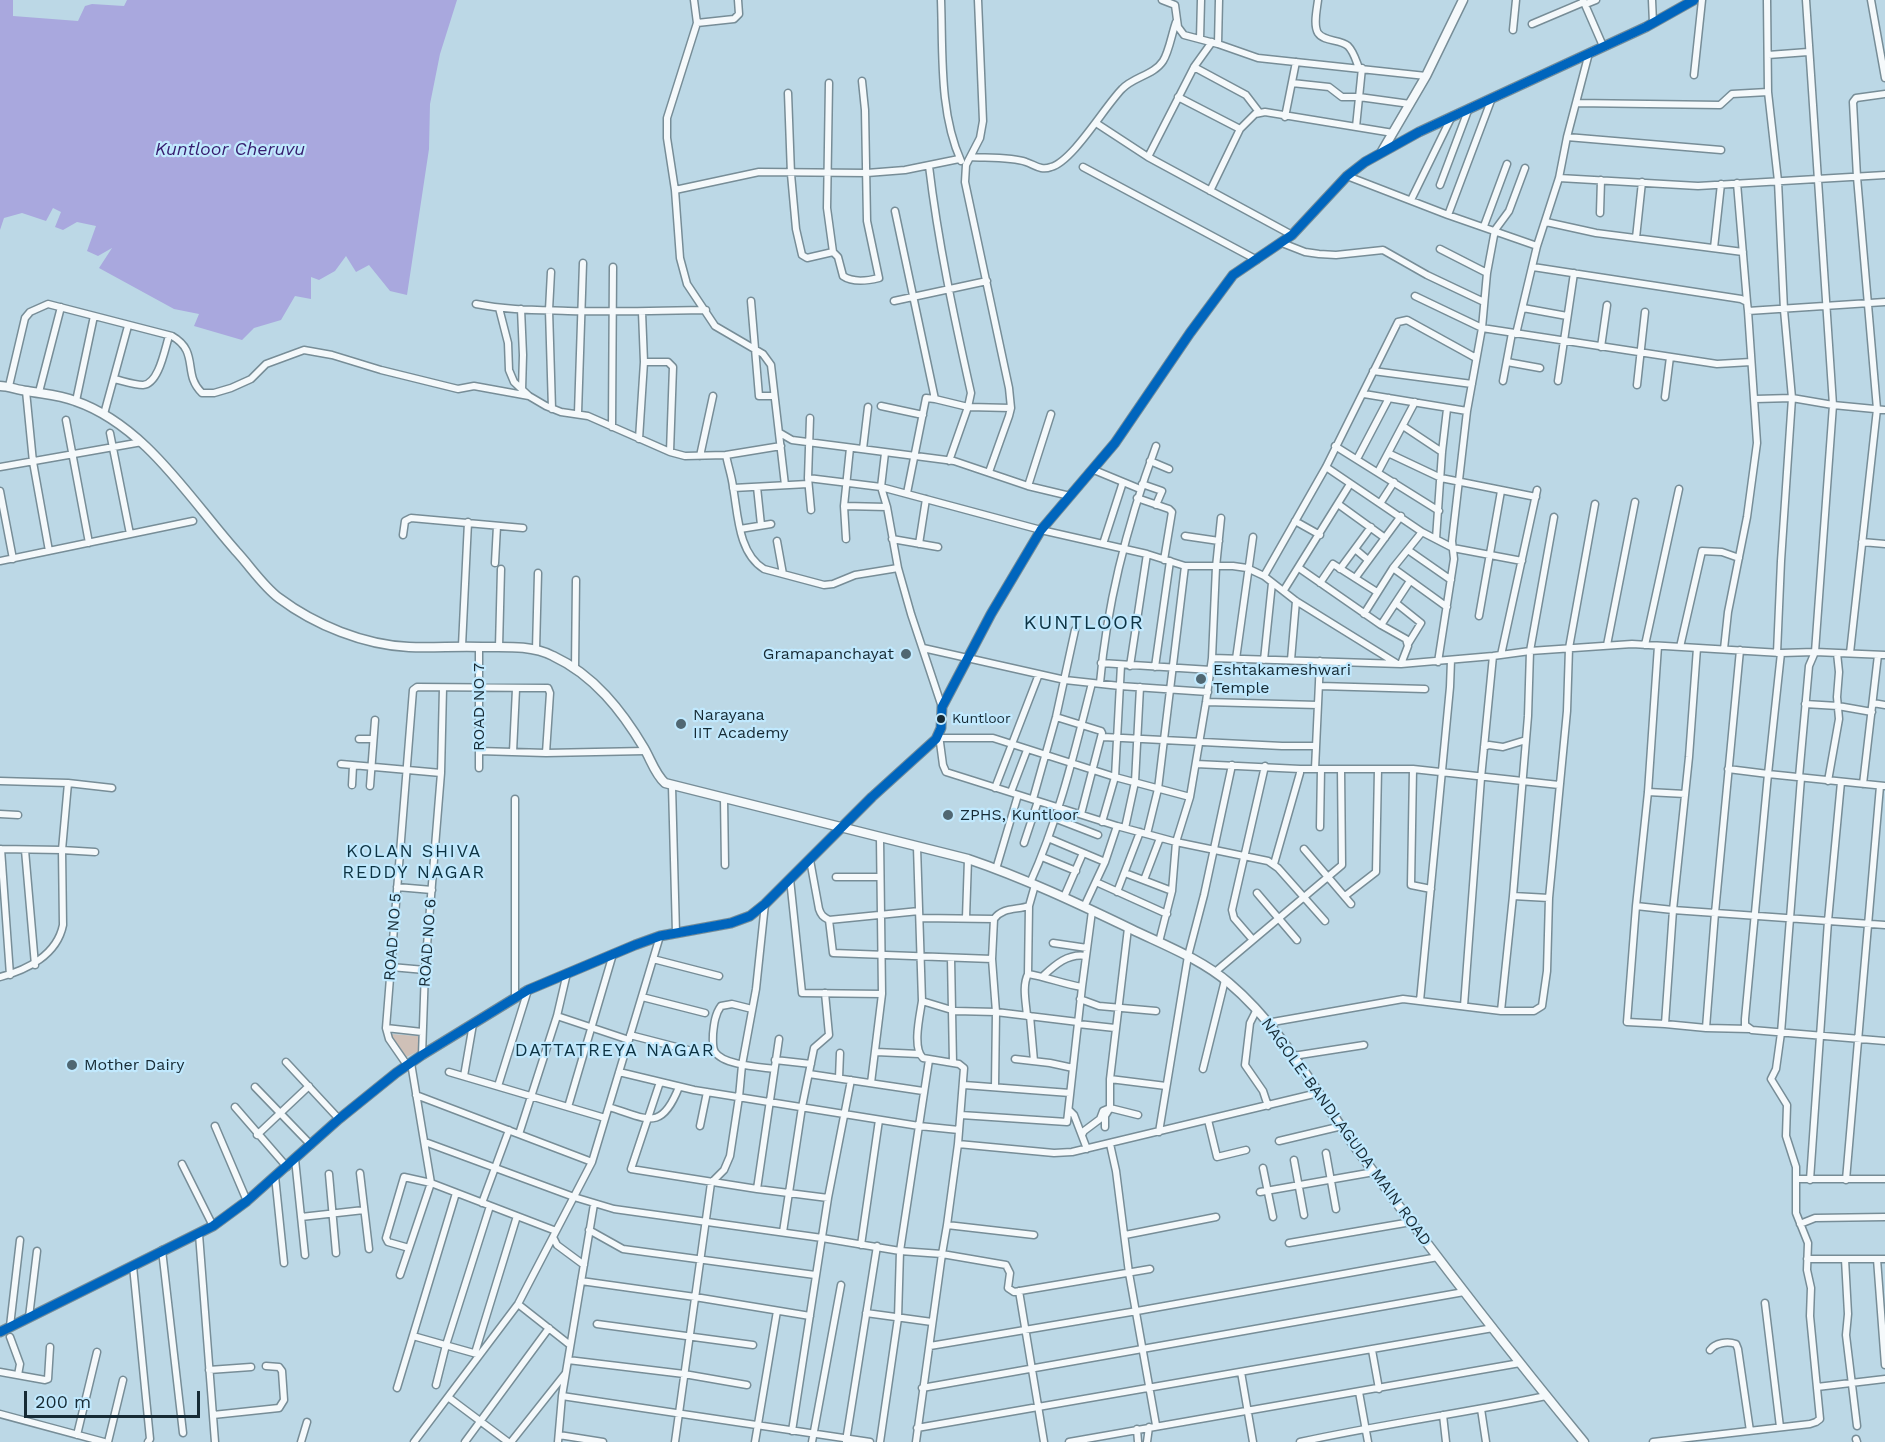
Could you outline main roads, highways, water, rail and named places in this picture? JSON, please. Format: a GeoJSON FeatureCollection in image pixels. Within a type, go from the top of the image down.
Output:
{"type":"FeatureCollection","features":[{"type":"Feature","properties":{"kind":"water","name":"Kuntloor Cheruvu"},"geometry":{"type":"Polygon","coordinates":[[[0,0],[13,0],[13,16],[78,21],[85,6],[92,4],[124,6],[127,0],[457,0],[440,54],[430,104],[429,149],[407,295],[390,291],[369,265],[356,272],[346,256],[335,271],[319,280],[311,277],[311,299],[295,296],[281,320],[254,328],[242,340],[194,326],[199,314],[174,309],[99,268],[112,248],[98,256],[87,251],[96,226],[77,222],[63,230],[55,227],[61,212],[53,208],[46,221],[22,213],[4,218],[0,230],[0,0]]]}},
{"type":"Feature","properties":{"kind":"place","name":"Gramapanchayat"},"geometry":{"type":"Point","coordinates":[906,654]}},
{"type":"Feature","properties":{"kind":"place","name":"Eshtakameshwari Temple"},"geometry":{"type":"Point","coordinates":[1201,679]}},
{"type":"Feature","properties":{"kind":"place","name":"Kuntloor"},"geometry":{"type":"Point","coordinates":[941,719]}},
{"type":"Feature","properties":{"kind":"place","name":"Narayana IIT Academy"},"geometry":{"type":"Point","coordinates":[681,724]}},
{"type":"Feature","properties":{"kind":"place","name":"ZPHS, Kuntloor"},"geometry":{"type":"Point","coordinates":[948,815]}},
{"type":"Feature","properties":{"kind":"place","name":"Mother Dairy"},"geometry":{"type":"Point","coordinates":[72,1065]}},
{"type":"Feature","properties":{"kind":"district","name":"KUNTLOOR"},"geometry":{"type":"Point","coordinates":[1084,623]}},
{"type":"Feature","properties":{"kind":"district","name":"KOLAN SHIVA REDDY NAGAR"},"geometry":{"type":"Point","coordinates":[414,862]}},
{"type":"Feature","properties":{"kind":"district","name":"DATTATREYA NAGAR"},"geometry":{"type":"Point","coordinates":[615,1051]}}]}
